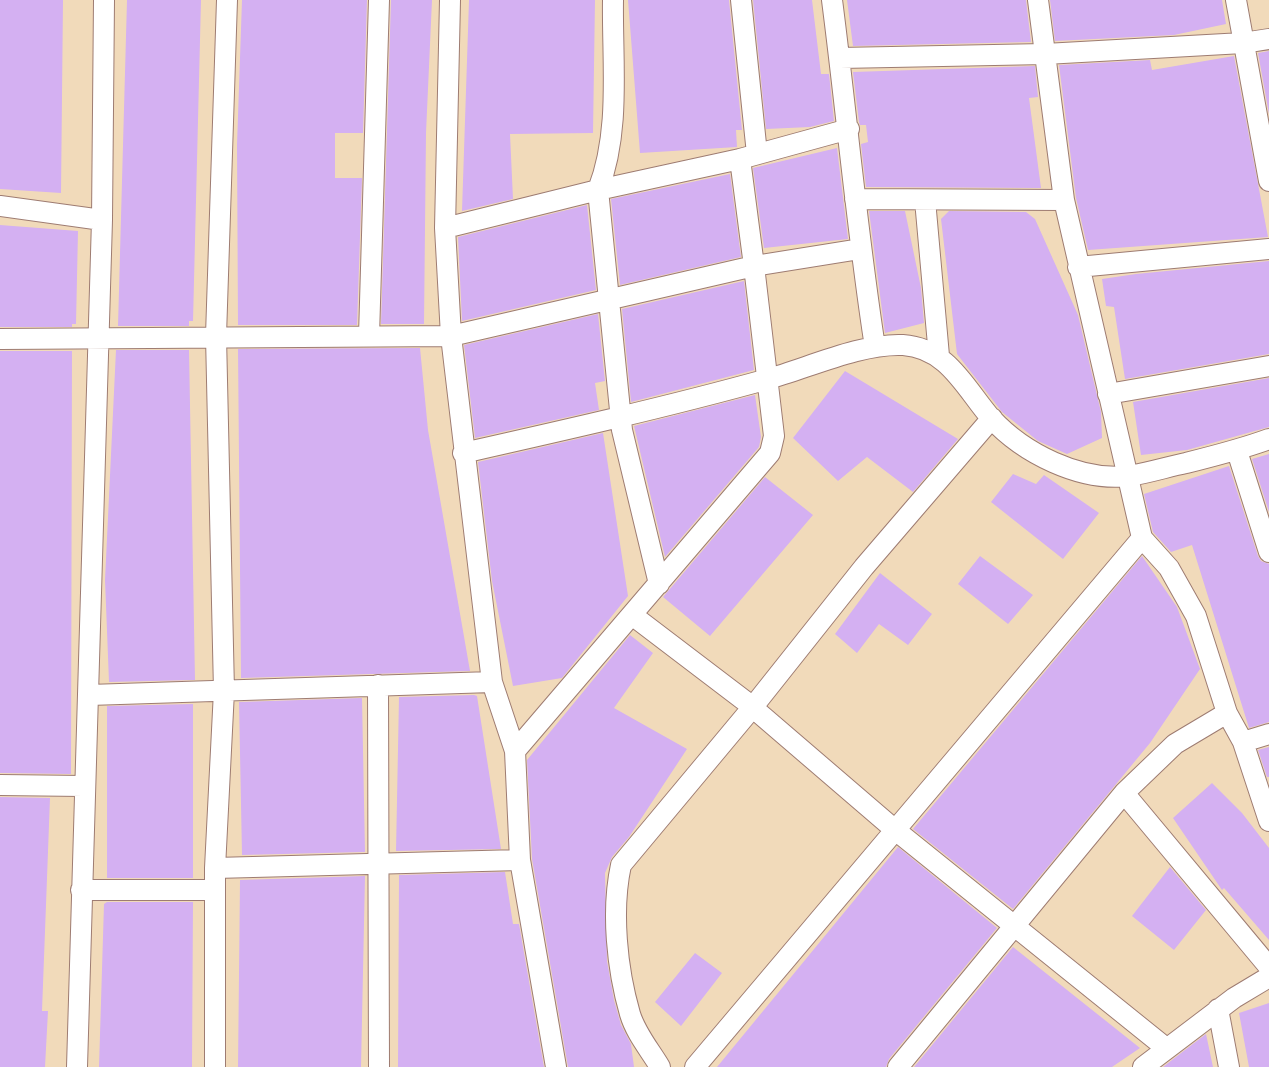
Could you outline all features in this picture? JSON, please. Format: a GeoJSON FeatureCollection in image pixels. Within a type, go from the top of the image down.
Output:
{"type":"FeatureCollection","features":[{"type":"Feature","properties":{"kind":"street"},"geometry":{"type":"LineString","coordinates":[[77,1067],[102,220],[104,0]]}},
{"type":"Feature","properties":{"kind":"street"},"geometry":{"type":"LineString","coordinates":[[215,1067],[215,868],[224,691],[216,336],[227,0]]}},
{"type":"Feature","properties":{"kind":"street"},"geometry":{"type":"LineString","coordinates":[[369,336],[379,0]]}},
{"type":"Feature","properties":{"kind":"street"},"geometry":{"type":"LineString","coordinates":[[450,0],[445,228],[451,336],[463,453],[492,682],[515,752],[520,860],[556,1067]]}},
{"type":"Feature","properties":{"kind":"street"},"geometry":{"type":"LineString","coordinates":[[613,0],[612,138],[606,170],[598,190],[620,418],[659,584]]}},
{"type":"Feature","properties":{"kind":"street"},"geometry":{"type":"LineString","coordinates":[[515,752],[770,453],[774,436],[754,266],[741,0]]}},
{"type":"Feature","properties":{"kind":"street"},"geometry":{"type":"LineString","coordinates":[[832,0],[849,129],[860,249],[875,347]]}},
{"type":"Feature","properties":{"kind":"street"},"geometry":{"type":"LineString","coordinates":[[1038,0],[1064,200],[1142,538],[1169,567],[1196,616],[1227,713],[1243,742],[1269,821]]}},
{"type":"Feature","properties":{"kind":"street"},"geometry":{"type":"LineString","coordinates":[[1236,0],[1269,181]]}},
{"type":"Feature","properties":{"kind":"street"},"geometry":{"type":"LineString","coordinates":[[840,58],[1045,54],[1244,43],[1269,39]]}},
{"type":"Feature","properties":{"kind":"street"},"geometry":{"type":"LineString","coordinates":[[445,228],[598,190],[748,157],[849,129]]}},
{"type":"Feature","properties":{"kind":"street"},"geometry":{"type":"LineString","coordinates":[[855,200],[1064,200]]}},
{"type":"Feature","properties":{"kind":"street"},"geometry":{"type":"LineString","coordinates":[[925,200],[939,356]]}},
{"type":"Feature","properties":{"kind":"street"},"geometry":{"type":"LineString","coordinates":[[0,206],[102,220]]}},
{"type":"Feature","properties":{"kind":"street"},"geometry":{"type":"LineString","coordinates":[[0,339],[451,336],[754,266],[860,249]]}},
{"type":"Feature","properties":{"kind":"street"},"geometry":{"type":"LineString","coordinates":[[1078,267],[1269,249]]}},
{"type":"Feature","properties":{"kind":"street"},"geometry":{"type":"LineString","coordinates":[[463,453],[620,418],[769,379],[875,347],[916,347],[939,356],[952,368],[992,418],[1015,440],[1049,460],[1088,473],[1127,476],[1237,451],[1269,440]]}},
{"type":"Feature","properties":{"kind":"street"},"geometry":{"type":"LineString","coordinates":[[1108,394],[1269,366]]}},
{"type":"Feature","properties":{"kind":"street"},"geometry":{"type":"LineString","coordinates":[[660,1067],[639,1035],[630,1015],[623,979],[616,916],[617,887],[621,865],[752,708],[864,567],[992,418]]}},
{"type":"Feature","properties":{"kind":"street"},"geometry":{"type":"LineString","coordinates":[[1237,451],[1269,552]]}},
{"type":"Feature","properties":{"kind":"street"},"geometry":{"type":"LineString","coordinates":[[694,1067],[1142,538]]}},
{"type":"Feature","properties":{"kind":"street"},"geometry":{"type":"LineString","coordinates":[[632,615],[752,708],[894,829],[1166,1048]]}},
{"type":"Feature","properties":{"kind":"street"},"geometry":{"type":"LineString","coordinates":[[89,695],[492,682]]}},
{"type":"Feature","properties":{"kind":"street"},"geometry":{"type":"LineString","coordinates":[[378,685],[379,1067]]}},
{"type":"Feature","properties":{"kind":"street"},"geometry":{"type":"LineString","coordinates":[[898,1067],[1124,793],[1175,744],[1227,713]]}},
{"type":"Feature","properties":{"kind":"street"},"geometry":{"type":"LineString","coordinates":[[1243,742],[1269,734]]}},
{"type":"Feature","properties":{"kind":"street"},"geometry":{"type":"LineString","coordinates":[[0,785],[84,786]]}},
{"type":"Feature","properties":{"kind":"street"},"geometry":{"type":"LineString","coordinates":[[1124,793],[1269,968]]}},
{"type":"Feature","properties":{"kind":"street"},"geometry":{"type":"LineString","coordinates":[[215,868],[520,860]]}},
{"type":"Feature","properties":{"kind":"street"},"geometry":{"type":"LineString","coordinates":[[81,890],[215,890]]}},
{"type":"Feature","properties":{"kind":"street"},"geometry":{"type":"LineString","coordinates":[[1143,1067],[1218,1009],[1269,977]]}},
{"type":"Feature","properties":{"kind":"street"},"geometry":{"type":"LineString","coordinates":[[1218,1009],[1229,1067]]}},
{"type":"Feature","properties":{"kind":"building"},"geometry":{"type":"Polygon","coordinates":[[[0,0],[63,0],[61,193],[0,189],[0,0]]]}},
{"type":"Feature","properties":{"kind":"building"},"geometry":{"type":"Polygon","coordinates":[[[127,0],[201,0],[193,321],[189,321],[189,326],[118,326],[127,0]]]}},
{"type":"Feature","properties":{"kind":"building"},"geometry":{"type":"Polygon","coordinates":[[[242,0],[367,0],[363,133],[335,133],[335,178],[362,178],[357,325],[238,325],[237,145],[242,0]]]}},
{"type":"Feature","properties":{"kind":"building"},"geometry":{"type":"Polygon","coordinates":[[[391,0],[432,0],[426,133],[424,324],[381,324],[391,0]]]}},
{"type":"Feature","properties":{"kind":"building"},"geometry":{"type":"Polygon","coordinates":[[[469,0],[595,0],[593,133],[510,134],[513,199],[462,211],[469,0]]]}},
{"type":"Feature","properties":{"kind":"building"},"geometry":{"type":"Polygon","coordinates":[[[628,0],[729,0],[742,130],[736,130],[737,147],[640,153],[628,0]]]}},
{"type":"Feature","properties":{"kind":"building"},"geometry":{"type":"Polygon","coordinates":[[[753,0],[812,0],[821,74],[829,74],[834,121],[810,127],[766,129],[753,0]]]}},
{"type":"Feature","properties":{"kind":"building"},"geometry":{"type":"Polygon","coordinates":[[[847,0],[1026,0],[1031,42],[853,46],[847,0]]]}},
{"type":"Feature","properties":{"kind":"building"},"geometry":{"type":"Polygon","coordinates":[[[1050,0],[1222,0],[1226,24],[1174,35],[1055,41],[1050,0]]]}},
{"type":"Feature","properties":{"kind":"building"},"geometry":{"type":"Polygon","coordinates":[[[1269,51],[1269,114],[1258,53],[1269,51]]]}},
{"type":"Feature","properties":{"kind":"building"},"geometry":{"type":"Polygon","coordinates":[[[1234,56],[1268,237],[1088,250],[1076,198],[1059,65],[1150,60],[1152,70],[1234,56]]]}},
{"type":"Feature","properties":{"kind":"building"},"geometry":{"type":"Polygon","coordinates":[[[1035,66],[1038,97],[1029,98],[1041,188],[866,187],[861,144],[868,142],[866,125],[860,125],[859,122],[853,72],[1035,66]]]}},
{"type":"Feature","properties":{"kind":"building"},"geometry":{"type":"Polygon","coordinates":[[[837,148],[848,239],[764,248],[753,168],[837,148]]]}},
{"type":"Feature","properties":{"kind":"building"},"geometry":{"type":"Polygon","coordinates":[[[730,174],[741,257],[620,285],[611,199],[730,174]]]}},
{"type":"Feature","properties":{"kind":"building"},"geometry":{"type":"Polygon","coordinates":[[[587,205],[596,290],[462,321],[458,237],[587,205]]]}},
{"type":"Feature","properties":{"kind":"building"},"geometry":{"type":"Polygon","coordinates":[[[869,211],[905,211],[921,288],[924,323],[885,333],[869,211]]]}},
{"type":"Feature","properties":{"kind":"building"},"geometry":{"type":"Polygon","coordinates":[[[949,211],[1026,212],[1035,219],[1078,315],[1101,412],[1102,438],[1067,454],[1038,441],[1002,412],[957,354],[941,219],[949,211]]]}},
{"type":"Feature","properties":{"kind":"building"},"geometry":{"type":"Polygon","coordinates":[[[0,225],[78,231],[76,324],[72,324],[72,327],[0,327],[0,225]]]}},
{"type":"Feature","properties":{"kind":"building"},"geometry":{"type":"Polygon","coordinates":[[[1269,261],[1269,354],[1125,379],[1114,307],[1106,306],[1102,279],[1269,261]]]}},
{"type":"Feature","properties":{"kind":"building"},"geometry":{"type":"Polygon","coordinates":[[[744,281],[754,370],[631,402],[622,309],[744,281]]]}},
{"type":"Feature","properties":{"kind":"building"},"geometry":{"type":"Polygon","coordinates":[[[598,314],[605,381],[595,383],[599,410],[475,438],[464,345],[598,314]]]}},
{"type":"Feature","properties":{"kind":"building"},"geometry":{"type":"Polygon","coordinates":[[[420,348],[428,430],[470,671],[241,678],[238,349],[420,348]]]}},
{"type":"Feature","properties":{"kind":"building"},"geometry":{"type":"Polygon","coordinates":[[[116,350],[189,350],[195,680],[109,682],[105,580],[116,350]]]}},
{"type":"Feature","properties":{"kind":"building"},"geometry":{"type":"Polygon","coordinates":[[[0,351],[72,351],[71,774],[0,773],[0,351]]]}},
{"type":"Feature","properties":{"kind":"building"},"geometry":{"type":"Polygon","coordinates":[[[845,371],[958,439],[913,492],[867,457],[838,481],[793,438],[845,371]]]}},
{"type":"Feature","properties":{"kind":"building"},"geometry":{"type":"Polygon","coordinates":[[[1269,378],[1269,427],[1187,450],[1141,455],[1133,402],[1269,378]]]}},
{"type":"Feature","properties":{"kind":"building"},"geometry":{"type":"Polygon","coordinates":[[[755,395],[761,437],[759,447],[665,557],[634,426],[755,395]]]}},
{"type":"Feature","properties":{"kind":"building"},"geometry":{"type":"Polygon","coordinates":[[[603,433],[628,596],[562,678],[513,686],[492,581],[478,462],[603,433]]]}},
{"type":"Feature","properties":{"kind":"building"},"geometry":{"type":"Polygon","coordinates":[[[1269,454],[1269,512],[1252,459],[1269,454]]]}},
{"type":"Feature","properties":{"kind":"building"},"geometry":{"type":"Polygon","coordinates":[[[1229,466],[1258,556],[1261,561],[1269,564],[1269,722],[1249,728],[1192,545],[1171,552],[1153,532],[1144,494],[1229,466]]]}},
{"type":"Feature","properties":{"kind":"building"},"geometry":{"type":"Polygon","coordinates":[[[1013,474],[1036,484],[1044,475],[1099,513],[1063,559],[991,502],[1013,474]]]}},
{"type":"Feature","properties":{"kind":"building"},"geometry":{"type":"Polygon","coordinates":[[[765,477],[813,515],[710,636],[663,597],[765,477]]]}},
{"type":"Feature","properties":{"kind":"building"},"geometry":{"type":"Polygon","coordinates":[[[980,556],[1033,595],[1008,624],[958,584],[980,556]]]}},
{"type":"Feature","properties":{"kind":"building"},"geometry":{"type":"Polygon","coordinates":[[[1142,556],[1177,607],[1200,669],[1150,743],[1013,909],[913,829],[1142,556]]]}},
{"type":"Feature","properties":{"kind":"building"},"geometry":{"type":"Polygon","coordinates":[[[880,573],[932,614],[908,645],[879,624],[857,653],[835,634],[880,573]]]}},
{"type":"Feature","properties":{"kind":"building"},"geometry":{"type":"Polygon","coordinates":[[[630,635],[653,653],[614,708],[687,749],[629,837],[612,857],[605,873],[607,961],[614,1000],[621,1025],[631,1044],[634,1067],[568,1067],[532,859],[527,760],[630,635]]]}},
{"type":"Feature","properties":{"kind":"building"},"geometry":{"type":"Polygon","coordinates":[[[477,696],[501,849],[396,851],[399,697],[477,696]]]}},
{"type":"Feature","properties":{"kind":"building"},"geometry":{"type":"Polygon","coordinates":[[[362,698],[365,852],[242,855],[239,702],[362,698]]]}},
{"type":"Feature","properties":{"kind":"building"},"geometry":{"type":"Polygon","coordinates":[[[193,704],[193,878],[107,878],[107,706],[193,704]]]}},
{"type":"Feature","properties":{"kind":"building"},"geometry":{"type":"Polygon","coordinates":[[[1269,747],[1269,777],[1267,777],[1258,750],[1269,747]]]}},
{"type":"Feature","properties":{"kind":"building"},"geometry":{"type":"Polygon","coordinates":[[[1212,783],[1242,813],[1269,848],[1269,940],[1224,888],[1222,890],[1173,818],[1212,783]]]}},
{"type":"Feature","properties":{"kind":"building"},"geometry":{"type":"Polygon","coordinates":[[[0,797],[50,798],[42,1011],[48,1011],[45,1067],[0,1067],[0,797]]]}},
{"type":"Feature","properties":{"kind":"building"},"geometry":{"type":"Polygon","coordinates":[[[898,847],[997,928],[889,1059],[886,1067],[717,1067],[898,847]]]}},
{"type":"Feature","properties":{"kind":"building"},"geometry":{"type":"Polygon","coordinates":[[[1170,867],[1206,910],[1174,950],[1132,916],[1170,867]]]}},
{"type":"Feature","properties":{"kind":"building"},"geometry":{"type":"Polygon","coordinates":[[[505,872],[513,924],[519,924],[544,1067],[398,1067],[399,875],[505,872]]]}},
{"type":"Feature","properties":{"kind":"building"},"geometry":{"type":"Polygon","coordinates":[[[365,876],[361,1067],[238,1067],[240,880],[365,876]]]}},
{"type":"Feature","properties":{"kind":"building"},"geometry":{"type":"Polygon","coordinates":[[[107,902],[193,902],[192,1067],[99,1067],[104,904],[107,902]]]}},
{"type":"Feature","properties":{"kind":"building"},"geometry":{"type":"Polygon","coordinates":[[[1013,947],[1140,1048],[1112,1067],[914,1067],[1013,947]]]}},
{"type":"Feature","properties":{"kind":"building"},"geometry":{"type":"Polygon","coordinates":[[[695,953],[722,973],[681,1026],[655,1002],[695,953]]]}},
{"type":"Feature","properties":{"kind":"building"},"geometry":{"type":"Polygon","coordinates":[[[1269,1003],[1269,1067],[1249,1067],[1239,1013],[1269,1003]]]}},
{"type":"Feature","properties":{"kind":"building"},"geometry":{"type":"Polygon","coordinates":[[[1206,1034],[1213,1067],[1163,1067],[1185,1050],[1206,1034]]]}}]}
